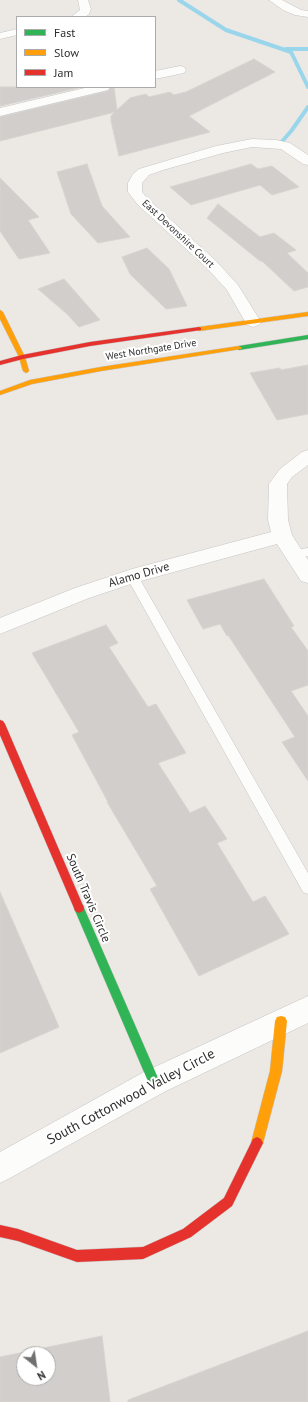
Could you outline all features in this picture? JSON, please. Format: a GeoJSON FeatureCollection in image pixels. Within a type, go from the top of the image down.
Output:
{"type":"FeatureCollection","features":[{"type":"Feature","properties":{"kind":"street"},"geometry":{"type":"LineString","coordinates":[[81,15],[86,6],[83,0]]}},
{"type":"Feature","properties":{"kind":"street"},"geometry":{"type":"LineString","coordinates":[[274,0],[287,8],[304,13]]}},
{"type":"Feature","properties":{"kind":"street"},"geometry":{"type":"LineString","coordinates":[[0,36],[16,32]]}},
{"type":"Feature","properties":{"kind":"street"},"geometry":{"type":"LineString","coordinates":[[156,75],[180,70]]}},
{"type":"Feature","properties":{"kind":"street"},"geometry":{"type":"LineString","coordinates":[[0,112],[100,88]]}},
{"type":"Feature","properties":{"kind":"street","name":"East Devonshire Court"},"geometry":{"type":"LineString","coordinates":[[253,322],[232,288],[215,269],[134,192],[135,183],[138,177],[144,172],[240,144],[260,142],[284,146],[308,161]]}},
{"type":"Feature","properties":{"kind":"street"},"geometry":{"type":"LineString","coordinates":[[0,312],[22,357],[30,382]]}},
{"type":"Feature","properties":{"kind":"street","name":"West Northgate Drive"},"geometry":{"type":"LineString","coordinates":[[0,364],[22,357],[90,344],[308,314]]}},
{"type":"Feature","properties":{"kind":"street","name":"West Northgate Drive"},"geometry":{"type":"LineString","coordinates":[[0,392],[30,382],[101,369],[308,338]]}},
{"type":"Feature","properties":{"kind":"street"},"geometry":{"type":"LineString","coordinates":[[308,456],[286,473],[278,484],[278,520],[282,536],[301,553],[308,576]]}},
{"type":"Feature","properties":{"kind":"street","name":"Alamo Drive"},"geometry":{"type":"LineString","coordinates":[[0,626],[82,593],[132,576],[282,536]]}},
{"type":"Feature","properties":{"kind":"street","name":"South Travis Circle"},"geometry":{"type":"LineString","coordinates":[[0,724],[154,1082]]}},
{"type":"Feature","properties":{"kind":"street","name":"South Cottonwood Valley Circle"},"geometry":{"type":"LineString","coordinates":[[0,1168],[154,1082],[308,1009]]}},
{"type":"Feature","properties":{"kind":"street"},"geometry":{"type":"LineString","coordinates":[[0,1231],[18,1235],[77,1256],[143,1253],[188,1233],[228,1202],[259,1139],[276,1071],[281,1021]]}},
{"type":"Feature","properties":{"kind":"lane"},"geometry":{"type":"LineString","coordinates":[[132,576],[308,887]]}},
{"type":"Feature","properties":{"kind":"building"},"geometry":{"type":"Polygon","coordinates":[[[254,59],[275,72],[189,116],[210,132],[119,156],[111,121],[111,116],[115,112],[0,141],[0,117],[108,91],[110,88],[114,88],[117,110],[130,98],[146,94],[149,97],[170,92],[174,95],[186,92],[254,59]]]}},
{"type":"Feature","properties":{"kind":"building"},"geometry":{"type":"Polygon","coordinates":[[[0,87],[78,88],[0,106],[0,87]]]}},
{"type":"Feature","properties":{"kind":"building"},"geometry":{"type":"Polygon","coordinates":[[[87,164],[102,206],[130,237],[98,243],[71,214],[57,172],[87,164]]]}},
{"type":"Feature","properties":{"kind":"building"},"geometry":{"type":"Polygon","coordinates":[[[251,164],[258,169],[272,166],[299,187],[272,195],[260,185],[191,205],[170,187],[251,164]]]}},
{"type":"Feature","properties":{"kind":"building"},"geometry":{"type":"Polygon","coordinates":[[[0,178],[39,217],[28,220],[50,253],[19,259],[0,231],[0,178]]]}},
{"type":"Feature","properties":{"kind":"building"},"geometry":{"type":"Polygon","coordinates":[[[218,204],[260,237],[274,233],[296,250],[287,253],[308,273],[308,287],[294,291],[262,261],[260,261],[207,218],[218,204]]]}},
{"type":"Feature","properties":{"kind":"building"},"geometry":{"type":"Polygon","coordinates":[[[147,248],[169,269],[187,306],[166,309],[130,274],[122,257],[147,248]]]}},
{"type":"Feature","properties":{"kind":"building"},"geometry":{"type":"Polygon","coordinates":[[[64,279],[100,320],[79,327],[67,314],[38,289],[64,279]]]}},
{"type":"Feature","properties":{"kind":"building"},"geometry":{"type":"Polygon","coordinates":[[[308,365],[308,414],[277,420],[250,373],[280,368],[281,370],[308,365]]]}},
{"type":"Feature","properties":{"kind":"building"},"geometry":{"type":"Polygon","coordinates":[[[264,579],[294,626],[291,627],[308,651],[308,685],[291,691],[308,716],[308,781],[282,742],[295,737],[228,635],[227,636],[220,624],[203,629],[187,600],[264,579]]]}},
{"type":"Feature","properties":{"kind":"building"},"geometry":{"type":"Polygon","coordinates":[[[106,625],[118,643],[109,647],[148,707],[156,704],[186,753],[158,763],[190,813],[205,806],[227,839],[217,843],[253,902],[265,896],[289,934],[199,976],[150,889],[157,886],[107,802],[72,735],[79,732],[32,653],[106,625]]]}},
{"type":"Feature","properties":{"kind":"building"},"geometry":{"type":"Polygon","coordinates":[[[0,892],[59,1027],[0,1053],[0,892]]]}},
{"type":"Feature","properties":{"kind":"building"},"geometry":{"type":"Polygon","coordinates":[[[308,1331],[308,1402],[128,1402],[128,1400],[308,1331]]]}},
{"type":"Feature","properties":{"kind":"building"},"geometry":{"type":"Polygon","coordinates":[[[102,1336],[110,1402],[0,1402],[0,1357],[16,1354],[16,1386],[56,1386],[56,1346],[53,1346],[102,1336]]]}},
{"type":"Feature","properties":{"kind":"waterway"},"geometry":{"type":"LineString","coordinates":[[179,0],[226,30],[291,52],[308,87]]}},
{"type":"Feature","properties":{"kind":"waterway"},"geometry":{"type":"LineString","coordinates":[[286,49],[308,49]]}},
{"type":"Feature","properties":{"kind":"waterway"},"geometry":{"type":"LineString","coordinates":[[279,145],[292,130],[308,107]]}},
{"type":"Feature","properties":{"kind":"traffic: fast"},"geometry":{"type":"LineString","coordinates":[[239,348],[308,337]]}},
{"type":"Feature","properties":{"kind":"traffic: fast"},"geometry":{"type":"LineString","coordinates":[[79,908],[154,1082]]}},
{"type":"Feature","properties":{"kind":"traffic: slow"},"geometry":{"type":"LineString","coordinates":[[0,312],[22,357],[26,371]]}},
{"type":"Feature","properties":{"kind":"traffic: slow"},"geometry":{"type":"LineString","coordinates":[[199,329],[308,314]]}},
{"type":"Feature","properties":{"kind":"traffic: slow"},"geometry":{"type":"LineString","coordinates":[[0,393],[30,382],[101,369],[239,348]]}},
{"type":"Feature","properties":{"kind":"traffic: slow"},"geometry":{"type":"LineString","coordinates":[[257,1143],[276,1071],[281,1021]]}},
{"type":"Feature","properties":{"kind":"traffic: jam"},"geometry":{"type":"LineString","coordinates":[[0,363],[22,357],[90,344],[199,329]]}},
{"type":"Feature","properties":{"kind":"traffic: jam"},"geometry":{"type":"LineString","coordinates":[[0,724],[79,908]]}},
{"type":"Feature","properties":{"kind":"traffic: jam"},"geometry":{"type":"LineString","coordinates":[[0,1231],[18,1235],[77,1256],[143,1253],[187,1233],[228,1202],[257,1143]]}}]}
